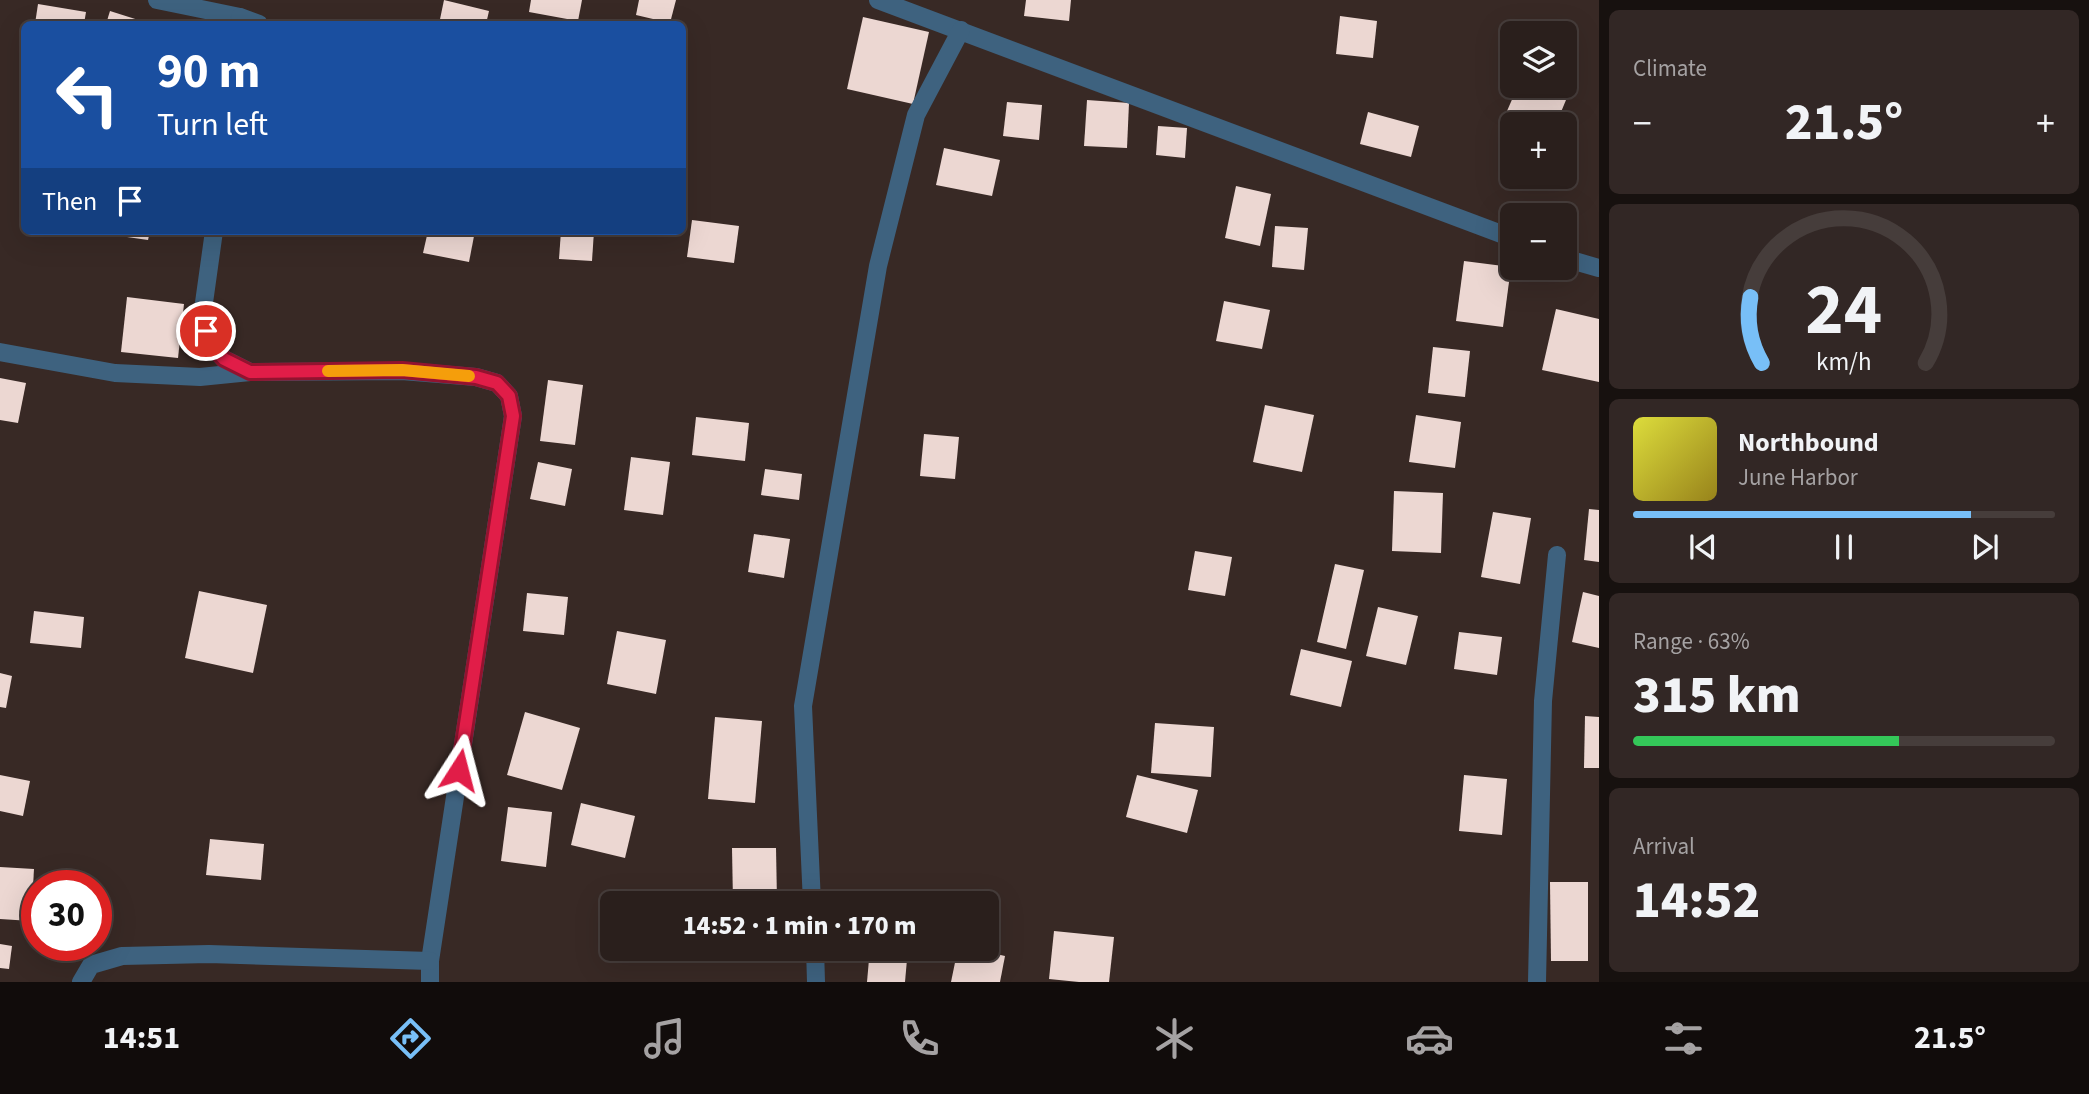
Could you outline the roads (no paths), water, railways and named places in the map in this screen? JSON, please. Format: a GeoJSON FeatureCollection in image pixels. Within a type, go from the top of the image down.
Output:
{"type":"FeatureCollection","features":[{"type":"Feature","properties":{"kind":"street"},"geometry":{"type":"LineString","coordinates":[[157,0],[239,21]]}},
{"type":"Feature","properties":{"kind":"street"},"geometry":{"type":"LineString","coordinates":[[878,0],[1500,234]]}},
{"type":"Feature","properties":{"kind":"street"},"geometry":{"type":"LineString","coordinates":[[811,891],[803,706],[877,266],[916,116],[961,30]]}},
{"type":"Feature","properties":{"kind":"street"},"geometry":{"type":"LineString","coordinates":[[213,235],[202,317],[210,344],[224,359],[250,372]]}},
{"type":"Feature","properties":{"kind":"street"},"geometry":{"type":"LineString","coordinates":[[1577,262],[1599,268]]}},
{"type":"Feature","properties":{"kind":"street"},"geometry":{"type":"LineString","coordinates":[[0,352],[115,373],[200,377],[250,372],[402,370],[476,377],[497,383],[509,396],[513,416],[430,961],[430,982]]}},
{"type":"Feature","properties":{"kind":"street"},"geometry":{"type":"LineString","coordinates":[[1537,982],[1543,702],[1557,555]]}},
{"type":"Feature","properties":{"kind":"street"},"geometry":{"type":"LineString","coordinates":[[80,982],[91,965],[122,956],[209,954],[430,961]]}},
{"type":"Feature","properties":{"kind":"street"},"geometry":{"type":"LineString","coordinates":[[815,961],[816,982]]}}]}
